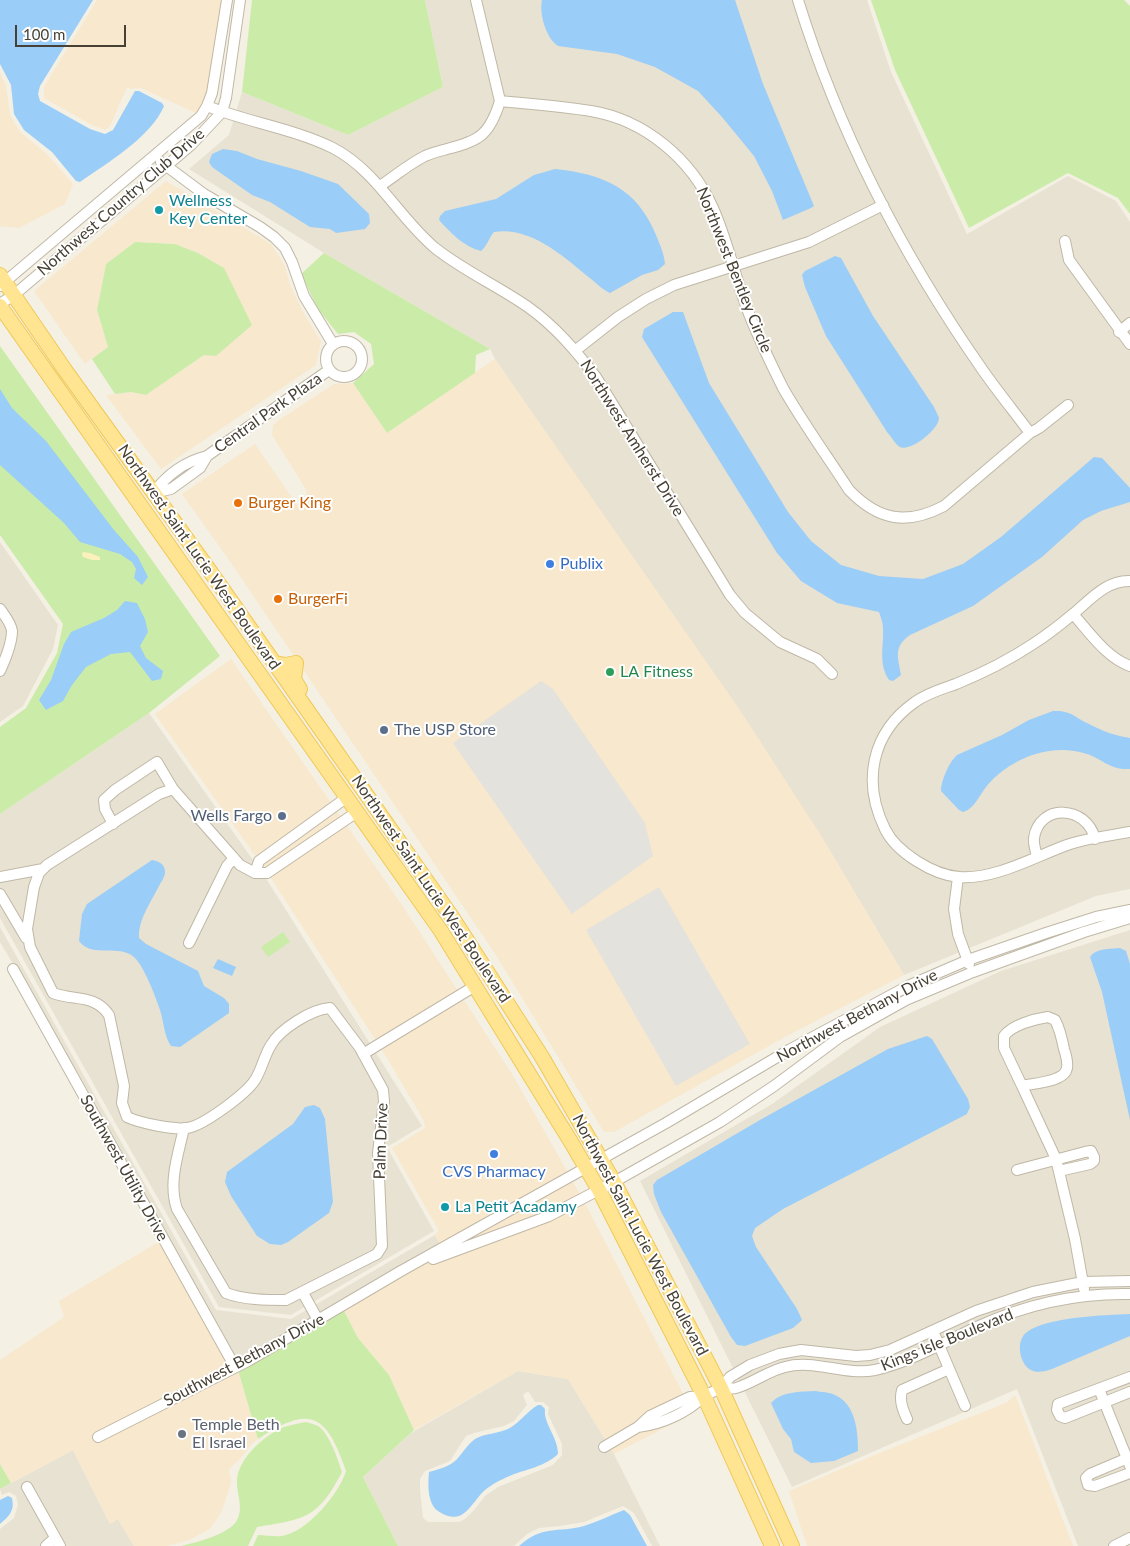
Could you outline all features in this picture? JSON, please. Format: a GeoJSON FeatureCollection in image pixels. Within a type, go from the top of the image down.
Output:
{"type":"FeatureCollection","features":[{"type":"Feature","properties":{"kind":"main road","name":"Northwest Saint Lucie West Boulevard"},"geometry":{"type":"LineString","coordinates":[[2,281],[14,295],[368,795],[494,980],[545,1062],[614,1182],[721,1388],[792,1546]]}},
{"type":"Feature","properties":{"kind":"main road"},"geometry":{"type":"LineString","coordinates":[[0,305],[441,931],[599,1190],[704,1396],[772,1546]]}},
{"type":"Feature","properties":{"kind":"main road"},"geometry":{"type":"LineString","coordinates":[[96,443],[114,457],[138,490],[144,494],[154,493]]}},
{"type":"Feature","properties":{"kind":"main road"},"geometry":{"type":"LineString","coordinates":[[288,715],[303,724],[346,784],[368,795]]}},
{"type":"Feature","properties":{"kind":"main road"},"geometry":{"type":"LineString","coordinates":[[346,798],[366,804],[399,840]]}},
{"type":"Feature","properties":{"kind":"main road"},"geometry":{"type":"LineString","coordinates":[[420,901],[438,917],[472,966],[483,976],[494,980]]}},
{"type":"Feature","properties":{"kind":"main road"},"geometry":{"type":"LineString","coordinates":[[475,986],[489,988],[522,1026]]}},
{"type":"Feature","properties":{"kind":"street","name":"Northwest Country Club Drive"},"geometry":{"type":"LineString","coordinates":[[2,281],[201,116],[212,93],[227,0]]}},
{"type":"Feature","properties":{"kind":"street"},"geometry":{"type":"LineString","coordinates":[[222,112],[226,98],[240,0]]}},
{"type":"Feature","properties":{"kind":"street"},"geometry":{"type":"LineString","coordinates":[[380,186],[427,155],[475,141],[485,132],[495,118],[500,101],[476,0]]}},
{"type":"Feature","properties":{"kind":"street"},"geometry":{"type":"LineString","coordinates":[[798,0],[808,33],[844,124],[883,205],[915,265],[984,373],[1030,433]]}},
{"type":"Feature","properties":{"kind":"street","name":"Northwest Bentley Circle"},"geometry":{"type":"LineString","coordinates":[[500,101],[592,111],[637,126],[680,158],[700,184],[713,209],[753,325],[784,388],[849,490],[861,503],[873,511],[888,517],[910,518],[928,514],[944,506],[1030,433],[1068,406]]}},
{"type":"Feature","properties":{"kind":"street","name":"Northwest Amherst Drive"},"geometry":{"type":"LineString","coordinates":[[207,106],[290,132],[332,148],[357,164],[380,186],[408,222],[435,248],[527,306],[548,322],[576,350],[601,385],[730,595],[745,613],[774,637],[793,649],[817,660],[832,674]]}},
{"type":"Feature","properties":{"kind":"street","name":"Northwest Country Club Drive"},"geometry":{"type":"LineString","coordinates":[[0,305],[165,167],[190,145],[222,112]]}},
{"type":"Feature","properties":{"kind":"street"},"geometry":{"type":"LineString","coordinates":[[154,155],[165,167],[204,194],[260,227],[285,248],[304,296],[333,344]]}},
{"type":"Feature","properties":{"kind":"street"},"geometry":{"type":"LineString","coordinates":[[576,350],[618,317],[646,299],[674,286],[809,242],[883,205]]}},
{"type":"Feature","properties":{"kind":"street"},"geometry":{"type":"LineString","coordinates":[[1065,241],[1069,260],[1119,332],[1130,344]]}},
{"type":"Feature","properties":{"kind":"street"},"geometry":{"type":"LineString","coordinates":[[1119,332],[1130,323]]}},
{"type":"Feature","properties":{"kind":"street"},"geometry":{"type":"LineString","coordinates":[[345,340],[356,345],[360,350],[363,362],[361,368],[352,376],[339,377],[329,370],[326,359],[329,348],[333,344],[345,340]]}},
{"type":"Feature","properties":{"kind":"street","name":"Central Park Plaza"},"geometry":{"type":"LineString","coordinates":[[154,493],[164,480],[191,460],[208,456],[329,370]]}},
{"type":"Feature","properties":{"kind":"street"},"geometry":{"type":"LineString","coordinates":[[1130,581],[1110,586],[1097,593],[1043,638],[995,667],[915,701],[892,724],[880,742],[874,758],[873,778],[874,798],[880,819],[888,836],[902,851],[927,867],[958,877],[984,875],[1069,844],[1130,832]]}},
{"type":"Feature","properties":{"kind":"street"},"geometry":{"type":"LineString","coordinates":[[0,609],[12,630],[4,663],[0,671]]}},
{"type":"Feature","properties":{"kind":"street"},"geometry":{"type":"LineString","coordinates":[[1073,614],[1104,649],[1120,662],[1130,666]]}},
{"type":"Feature","properties":{"kind":"street"},"geometry":{"type":"LineString","coordinates":[[113,824],[105,809],[104,800],[109,794],[157,762],[173,790],[240,865],[255,873],[267,873],[357,812]]}},
{"type":"Feature","properties":{"kind":"street"},"geometry":{"type":"LineString","coordinates":[[0,877],[43,869],[159,794],[173,790]]}},
{"type":"Feature","properties":{"kind":"street"},"geometry":{"type":"LineString","coordinates":[[255,873],[259,861],[346,798]]}},
{"type":"Feature","properties":{"kind":"street"},"geometry":{"type":"LineString","coordinates":[[1037,857],[1034,840],[1037,828],[1045,819],[1056,814],[1072,813],[1083,818],[1091,828],[1095,838]]}},
{"type":"Feature","properties":{"kind":"street"},"geometry":{"type":"LineString","coordinates":[[318,818],[328,832]]}},
{"type":"Feature","properties":{"kind":"street"},"geometry":{"type":"LineString","coordinates":[[278,848],[286,860]]}},
{"type":"Feature","properties":{"kind":"street"},"geometry":{"type":"LineString","coordinates":[[189,944],[227,866],[234,858]]}},
{"type":"Feature","properties":{"kind":"street","name":"Palm Drive"},"geometry":{"type":"LineString","coordinates":[[29,942],[27,930],[34,887],[39,873],[43,869]]}},
{"type":"Feature","properties":{"kind":"street"},"geometry":{"type":"LineString","coordinates":[[958,877],[954,909],[958,934],[973,972]]}},
{"type":"Feature","properties":{"kind":"street","name":"Palm Drive"},"geometry":{"type":"LineString","coordinates":[[0,894],[29,942],[53,993],[64,998],[86,999],[103,1006],[109,1015],[124,1086],[122,1103],[128,1117],[138,1122],[184,1128],[198,1125],[244,1093],[255,1080],[271,1045],[279,1033],[312,1012],[322,1008],[330,1008],[364,1054],[383,1090],[384,1101],[378,1153],[382,1246],[377,1254],[286,1300],[235,1296],[226,1293],[219,1284],[177,1209],[173,1196],[173,1182],[184,1128]]}},
{"type":"Feature","properties":{"kind":"street","name":"Northwest Bethany Drive"},"geometry":{"type":"LineString","coordinates":[[601,1158],[666,1123],[837,1024],[910,985],[968,960],[1096,917],[1130,910]]}},
{"type":"Feature","properties":{"kind":"street","name":"Northwest Bethany Drive"},"geometry":{"type":"LineString","coordinates":[[614,1182],[720,1122],[774,1086],[840,1036],[906,1000],[973,972],[1084,932],[1130,918]]}},
{"type":"Feature","properties":{"kind":"street","name":"Southwest Utility Drive"},"geometry":{"type":"LineString","coordinates":[[13,969],[235,1367]]}},
{"type":"Feature","properties":{"kind":"street"},"geometry":{"type":"LineString","coordinates":[[364,1054],[475,986]]}},
{"type":"Feature","properties":{"kind":"street"},"geometry":{"type":"LineString","coordinates":[[1022,1086],[1053,1080],[1061,1077],[1066,1072],[1067,1062],[1061,1036],[1058,1025],[1052,1018],[1030,1021],[1009,1030],[1004,1036],[1004,1048],[1056,1159],[1075,1238],[1085,1295]]}},
{"type":"Feature","properties":{"kind":"street"},"geometry":{"type":"LineString","coordinates":[[1017,1170],[1091,1151],[1094,1162],[1059,1171]]}},
{"type":"Feature","properties":{"kind":"street","name":"Southwest Bethany Drive"},"geometry":{"type":"LineString","coordinates":[[98,1437],[235,1367],[601,1158]]}},
{"type":"Feature","properties":{"kind":"street","name":"Southwest Bethany Drive"},"geometry":{"type":"LineString","coordinates":[[389,1279],[442,1256],[548,1216],[614,1182]]}},
{"type":"Feature","properties":{"kind":"street","name":"Kings Isle Boulevard"},"geometry":{"type":"LineString","coordinates":[[721,1388],[730,1377],[743,1369],[779,1354],[801,1350],[856,1356],[870,1355],[890,1350],[1002,1302],[1033,1292],[1083,1282],[1130,1281]]}},
{"type":"Feature","properties":{"kind":"street"},"geometry":{"type":"LineString","coordinates":[[303,1292],[318,1320]]}},
{"type":"Feature","properties":{"kind":"street","name":"Kings Isle Boulevard"},"geometry":{"type":"LineString","coordinates":[[721,1388],[735,1388],[784,1367],[800,1364],[856,1371],[872,1371],[895,1365],[981,1325],[1037,1304],[1085,1295],[1130,1294]]}},
{"type":"Feature","properties":{"kind":"street"},"geometry":{"type":"LineString","coordinates":[[933,1330],[965,1406]]}},
{"type":"Feature","properties":{"kind":"street"},"geometry":{"type":"LineString","coordinates":[[907,1419],[902,1407],[902,1390],[949,1369]]}},
{"type":"Feature","properties":{"kind":"street"},"geometry":{"type":"LineString","coordinates":[[1130,1376],[1058,1404],[1057,1410],[1060,1416],[1065,1418],[1130,1392]]}},
{"type":"Feature","properties":{"kind":"street"},"geometry":{"type":"LineString","coordinates":[[603,1444],[617,1433],[624,1434],[638,1427],[654,1425],[694,1406],[704,1396],[721,1388]]}},
{"type":"Feature","properties":{"kind":"street"},"geometry":{"type":"LineString","coordinates":[[1099,1388],[1129,1461],[1090,1474],[1086,1478],[1088,1486],[1095,1486],[1130,1474]]}},
{"type":"Feature","properties":{"kind":"street"},"geometry":{"type":"LineString","coordinates":[[27,1487],[57,1542],[46,1546]]}},
{"type":"Feature","properties":{"kind":"street"},"geometry":{"type":"LineString","coordinates":[[1114,1546],[1130,1538]]}},
{"type":"Feature","properties":{"kind":"shaded area"},"geometry":{"type":"Polygon","coordinates":[[[97,0],[223,0],[207,93],[198,114],[141,88],[131,89],[127,87],[110,126],[105,130],[92,125],[44,98],[44,87],[97,0]]]}},
{"type":"Feature","properties":{"kind":"shaded area"},"geometry":{"type":"Polygon","coordinates":[[[425,0],[867,0],[891,72],[967,234],[1068,176],[1116,201],[1130,222],[1130,889],[1096,896],[904,975],[822,838],[490,349],[324,253],[189,169],[229,135],[242,92],[348,135],[443,87],[425,0]]]}},
{"type":"Feature","properties":{"kind":"shaded area"},"geometry":{"type":"Polygon","coordinates":[[[0,72],[6,86],[10,115],[20,132],[48,155],[73,184],[65,204],[19,228],[0,226],[0,72]]]}},
{"type":"Feature","properties":{"kind":"shaded area"},"geometry":{"type":"Polygon","coordinates":[[[166,181],[271,244],[285,266],[290,285],[304,314],[321,341],[316,365],[161,469],[106,395],[131,392],[146,395],[204,355],[224,268],[198,253],[175,244],[135,242],[106,264],[97,310],[108,347],[85,364],[34,291],[166,181]]]}},
{"type":"Feature","properties":{"kind":"shaded area"},"geometry":{"type":"Polygon","coordinates":[[[495,359],[740,710],[822,837],[904,975],[785,1037],[614,1132],[604,1132],[494,952],[227,557],[182,494],[255,444],[302,512],[307,491],[272,435],[273,425],[279,420],[334,384],[353,383],[387,433],[495,359]]]}},
{"type":"Feature","properties":{"kind":"shaded area"},"geometry":{"type":"Polygon","coordinates":[[[0,542],[58,625],[53,649],[23,706],[0,722],[0,542]]]}},
{"type":"Feature","properties":{"kind":"shaded area"},"geometry":{"type":"Polygon","coordinates":[[[231,659],[402,905],[512,1074],[584,1201],[693,1413],[614,1454],[568,1379],[518,1371],[414,1430],[389,1375],[358,1338],[342,1307],[445,1252],[435,1235],[438,1229],[392,1148],[425,1128],[424,1121],[387,1058],[271,878],[155,714],[231,659]]]}},
{"type":"Feature","properties":{"kind":"shaded area"},"geometry":{"type":"Polygon","coordinates":[[[541,681],[553,689],[645,823],[653,856],[572,914],[453,743],[541,681]]]}},
{"type":"Feature","properties":{"kind":"shaded area"},"geometry":{"type":"Polygon","coordinates":[[[149,713],[267,880],[422,1126],[387,1147],[434,1231],[291,1315],[219,1307],[0,918],[0,814],[149,713]]]}},
{"type":"Feature","properties":{"kind":"shaded area"},"geometry":{"type":"Polygon","coordinates":[[[659,887],[750,1044],[676,1086],[586,930],[659,887]]]}},
{"type":"Feature","properties":{"kind":"shaded area"},"geometry":{"type":"Polygon","coordinates":[[[0,927],[216,1310],[291,1319],[435,1235],[445,1252],[236,1363],[85,1085],[0,942],[0,927]]]}},
{"type":"Feature","properties":{"kind":"shaded area"},"geometry":{"type":"Polygon","coordinates":[[[1130,930],[1130,1546],[1078,1546],[1017,1389],[792,1487],[640,1181],[772,1104],[880,1027],[1001,971],[1130,930]]]}},
{"type":"Feature","properties":{"kind":"shaded area"},"geometry":{"type":"Polygon","coordinates":[[[162,1240],[234,1358],[258,1439],[229,1469],[231,1483],[221,1513],[210,1529],[189,1540],[167,1546],[134,1546],[118,1519],[110,1524],[73,1450],[11,1483],[0,1464],[0,1360],[64,1317],[59,1301],[162,1240]]]}},
{"type":"Feature","properties":{"kind":"shaded area"},"geometry":{"type":"Polygon","coordinates":[[[518,1371],[568,1379],[614,1454],[660,1546],[652,1546],[634,1513],[623,1506],[584,1522],[539,1528],[527,1534],[514,1546],[398,1546],[363,1477],[411,1433],[518,1371]],[[528,1391],[523,1395],[527,1405],[514,1421],[504,1426],[466,1436],[450,1461],[425,1471],[420,1479],[423,1518],[428,1522],[459,1522],[475,1509],[485,1496],[498,1487],[553,1465],[562,1455],[562,1444],[548,1414],[549,1407],[543,1402],[535,1402],[528,1391]]]}},
{"type":"Feature","properties":{"kind":"shaded area"},"geometry":{"type":"Polygon","coordinates":[[[1015,1395],[1073,1546],[807,1546],[789,1491],[1006,1403],[1015,1395]]]}},
{"type":"Feature","properties":{"kind":"shaded area"},"geometry":{"type":"Polygon","coordinates":[[[73,1450],[110,1524],[118,1519],[134,1546],[0,1546],[0,1529],[14,1518],[18,1505],[16,1496],[9,1492],[2,1495],[0,1489],[73,1450]]]}},
{"type":"Feature","properties":{"kind":"green space"},"geometry":{"type":"Polygon","coordinates":[[[252,0],[425,0],[443,87],[348,135],[242,92],[252,0]]]}},
{"type":"Feature","properties":{"kind":"green space"},"geometry":{"type":"Polygon","coordinates":[[[871,0],[1124,0],[1130,6],[1130,214],[1118,198],[1068,173],[969,228],[895,70],[871,0]]]}},
{"type":"Feature","properties":{"kind":"green space"},"geometry":{"type":"Polygon","coordinates":[[[135,242],[175,244],[198,253],[224,268],[252,325],[216,356],[204,355],[146,395],[131,392],[115,394],[92,359],[108,347],[97,310],[106,264],[135,242]]]}},
{"type":"Feature","properties":{"kind":"green space"},"geometry":{"type":"Polygon","coordinates":[[[324,253],[490,349],[476,355],[475,373],[387,433],[353,383],[374,364],[371,344],[354,332],[338,334],[318,309],[301,274],[324,253]]]}},
{"type":"Feature","properties":{"kind":"green space"},"geometry":{"type":"Polygon","coordinates":[[[0,346],[220,656],[149,713],[0,814],[0,727],[26,708],[57,653],[63,624],[0,535],[0,346]]]}},
{"type":"Feature","properties":{"kind":"green space"},"geometry":{"type":"Polygon","coordinates":[[[283,932],[290,942],[268,957],[261,947],[283,932]]]}},
{"type":"Feature","properties":{"kind":"green space"},"geometry":{"type":"Polygon","coordinates":[[[342,1307],[358,1338],[389,1375],[414,1430],[363,1477],[398,1546],[253,1546],[258,1535],[282,1536],[292,1533],[311,1520],[321,1511],[337,1490],[346,1471],[331,1437],[323,1426],[314,1420],[303,1419],[291,1422],[276,1428],[258,1439],[236,1363],[342,1307]]]}},
{"type":"Feature","properties":{"kind":"green space"},"geometry":{"type":"Polygon","coordinates":[[[306,1422],[318,1426],[326,1434],[342,1472],[317,1508],[309,1514],[288,1522],[257,1527],[248,1546],[181,1546],[229,1529],[239,1514],[238,1474],[246,1457],[260,1442],[276,1431],[284,1427],[306,1422]]]}},
{"type":"Feature","properties":{"kind":"green space"},"geometry":{"type":"Polygon","coordinates":[[[0,1464],[11,1483],[0,1489],[0,1464]]]}},
{"type":"Feature","properties":{"kind":"sand"},"geometry":{"type":"Polygon","coordinates":[[[83,552],[100,557],[100,560],[83,557],[83,552]]]}},
{"type":"Feature","properties":{"kind":"water"},"geometry":{"type":"Polygon","coordinates":[[[0,0],[93,0],[40,86],[38,94],[40,101],[90,129],[105,134],[113,130],[135,91],[139,91],[162,103],[164,106],[158,117],[139,139],[80,182],[76,181],[52,152],[24,130],[14,114],[11,85],[0,64],[0,0]]]}},
{"type":"Feature","properties":{"kind":"water"},"geometry":{"type":"Polygon","coordinates":[[[542,0],[735,0],[763,84],[814,206],[783,220],[772,191],[754,156],[698,91],[655,67],[617,54],[558,46],[550,37],[544,25],[542,0]]]}},
{"type":"Feature","properties":{"kind":"water"},"geometry":{"type":"Polygon","coordinates":[[[223,149],[237,151],[338,184],[369,214],[370,223],[365,229],[336,233],[330,229],[310,227],[270,202],[252,195],[212,167],[209,162],[212,154],[223,149]]]}},
{"type":"Feature","properties":{"kind":"water"},"geometry":{"type":"Polygon","coordinates":[[[555,169],[572,171],[603,180],[616,186],[628,195],[648,219],[664,256],[665,264],[658,270],[642,275],[610,293],[558,253],[534,238],[508,231],[494,232],[481,251],[463,243],[439,220],[445,211],[496,199],[534,175],[555,169]]]}},
{"type":"Feature","properties":{"kind":"water"},"geometry":{"type":"Polygon","coordinates":[[[835,256],[841,258],[873,316],[939,417],[938,423],[930,433],[911,446],[900,447],[887,432],[826,336],[805,287],[802,275],[805,271],[835,256]]]}},
{"type":"Feature","properties":{"kind":"water"},"geometry":{"type":"Polygon","coordinates":[[[673,312],[683,312],[709,383],[788,512],[811,541],[841,565],[879,576],[923,579],[963,564],[1001,537],[1094,457],[1102,458],[1130,488],[1130,502],[1101,511],[1083,520],[1042,557],[973,606],[910,635],[899,648],[898,658],[901,675],[893,681],[889,680],[883,661],[883,626],[879,612],[837,603],[801,581],[777,553],[642,337],[644,329],[673,312]]]}},
{"type":"Feature","properties":{"kind":"water"},"geometry":{"type":"Polygon","coordinates":[[[0,389],[12,408],[46,441],[114,530],[138,557],[148,577],[142,585],[134,578],[136,569],[132,562],[120,554],[80,542],[64,523],[0,465],[0,389]]]}},
{"type":"Feature","properties":{"kind":"water"},"geometry":{"type":"Polygon","coordinates":[[[125,601],[137,603],[145,619],[148,632],[140,646],[146,658],[163,671],[161,679],[152,681],[130,652],[111,654],[86,667],[72,685],[63,701],[46,710],[39,700],[51,680],[64,644],[71,632],[104,618],[117,610],[125,601]]]}},
{"type":"Feature","properties":{"kind":"water"},"geometry":{"type":"Polygon","coordinates":[[[1053,711],[1068,713],[1094,727],[1130,738],[1130,769],[1117,768],[1093,756],[1082,753],[1054,750],[1031,755],[1006,768],[992,780],[973,805],[963,812],[941,791],[946,772],[957,755],[1002,735],[1029,720],[1053,711]]]}},
{"type":"Feature","properties":{"kind":"water"},"geometry":{"type":"Polygon","coordinates":[[[152,860],[163,865],[165,874],[143,918],[139,938],[146,944],[198,971],[204,986],[224,998],[229,1004],[229,1013],[180,1047],[171,1046],[165,1033],[153,990],[135,958],[122,952],[91,949],[79,941],[82,914],[87,904],[152,860]]]}},
{"type":"Feature","properties":{"kind":"water"},"geometry":{"type":"Polygon","coordinates":[[[1120,948],[1126,951],[1130,964],[1130,1120],[1102,992],[1090,957],[1099,950],[1120,948]]]}},
{"type":"Feature","properties":{"kind":"water"},"geometry":{"type":"Polygon","coordinates":[[[218,959],[236,967],[232,976],[213,968],[218,959]]]}},
{"type":"Feature","properties":{"kind":"water"},"geometry":{"type":"Polygon","coordinates":[[[927,1036],[932,1039],[968,1099],[970,1107],[967,1114],[783,1209],[755,1228],[752,1236],[756,1247],[797,1309],[802,1320],[793,1328],[745,1346],[737,1345],[661,1212],[654,1194],[653,1185],[657,1180],[760,1120],[888,1049],[927,1036]]]}},
{"type":"Feature","properties":{"kind":"water"},"geometry":{"type":"Polygon","coordinates":[[[314,1105],[320,1108],[325,1119],[333,1202],[329,1213],[288,1242],[281,1245],[270,1244],[257,1236],[231,1196],[225,1182],[227,1172],[293,1124],[305,1107],[314,1105]]]}},
{"type":"Feature","properties":{"kind":"water"},"geometry":{"type":"Polygon","coordinates":[[[1130,1314],[1130,1336],[1045,1371],[1033,1371],[1024,1364],[1020,1353],[1021,1341],[1027,1332],[1036,1327],[1062,1320],[1130,1314]]]}},
{"type":"Feature","properties":{"kind":"water"},"geometry":{"type":"Polygon","coordinates":[[[815,1391],[835,1395],[847,1405],[852,1412],[856,1427],[858,1451],[834,1461],[811,1463],[794,1452],[791,1439],[783,1429],[771,1403],[786,1394],[815,1391]]]}},
{"type":"Feature","properties":{"kind":"water"},"geometry":{"type":"Polygon","coordinates":[[[538,1405],[545,1409],[546,1420],[556,1442],[558,1454],[539,1466],[494,1483],[463,1514],[453,1517],[434,1508],[429,1493],[429,1472],[446,1467],[454,1462],[475,1439],[504,1431],[538,1405]]]}},
{"type":"Feature","properties":{"kind":"water"},"geometry":{"type":"Polygon","coordinates":[[[8,1496],[12,1498],[12,1510],[9,1516],[0,1524],[0,1500],[8,1496]]]}},
{"type":"Feature","properties":{"kind":"water"},"geometry":{"type":"Polygon","coordinates":[[[624,1510],[630,1515],[647,1546],[519,1546],[527,1539],[543,1532],[584,1526],[624,1510]]]}},
{"type":"Feature","properties":{"kind":"place","name":"Wellness Key Center"},"geometry":{"type":"Point","coordinates":[159,210]}},
{"type":"Feature","properties":{"kind":"place","name":"Burger King"},"geometry":{"type":"Point","coordinates":[238,503]}},
{"type":"Feature","properties":{"kind":"place","name":"Publix"},"geometry":{"type":"Point","coordinates":[550,564]}},
{"type":"Feature","properties":{"kind":"place","name":"BurgerFi"},"geometry":{"type":"Point","coordinates":[278,599]}},
{"type":"Feature","properties":{"kind":"place","name":"LA Fitness"},"geometry":{"type":"Point","coordinates":[610,672]}},
{"type":"Feature","properties":{"kind":"place","name":"The USP Store"},"geometry":{"type":"Point","coordinates":[384,730]}},
{"type":"Feature","properties":{"kind":"place","name":"Wells Fargo"},"geometry":{"type":"Point","coordinates":[282,816]}},
{"type":"Feature","properties":{"kind":"place","name":"CVS Pharmacy"},"geometry":{"type":"Point","coordinates":[494,1154]}},
{"type":"Feature","properties":{"kind":"place","name":"La Petit Acadamy"},"geometry":{"type":"Point","coordinates":[445,1207]}},
{"type":"Feature","properties":{"kind":"place","name":"Temple Beth El Israel"},"geometry":{"type":"Point","coordinates":[182,1434]}}]}
